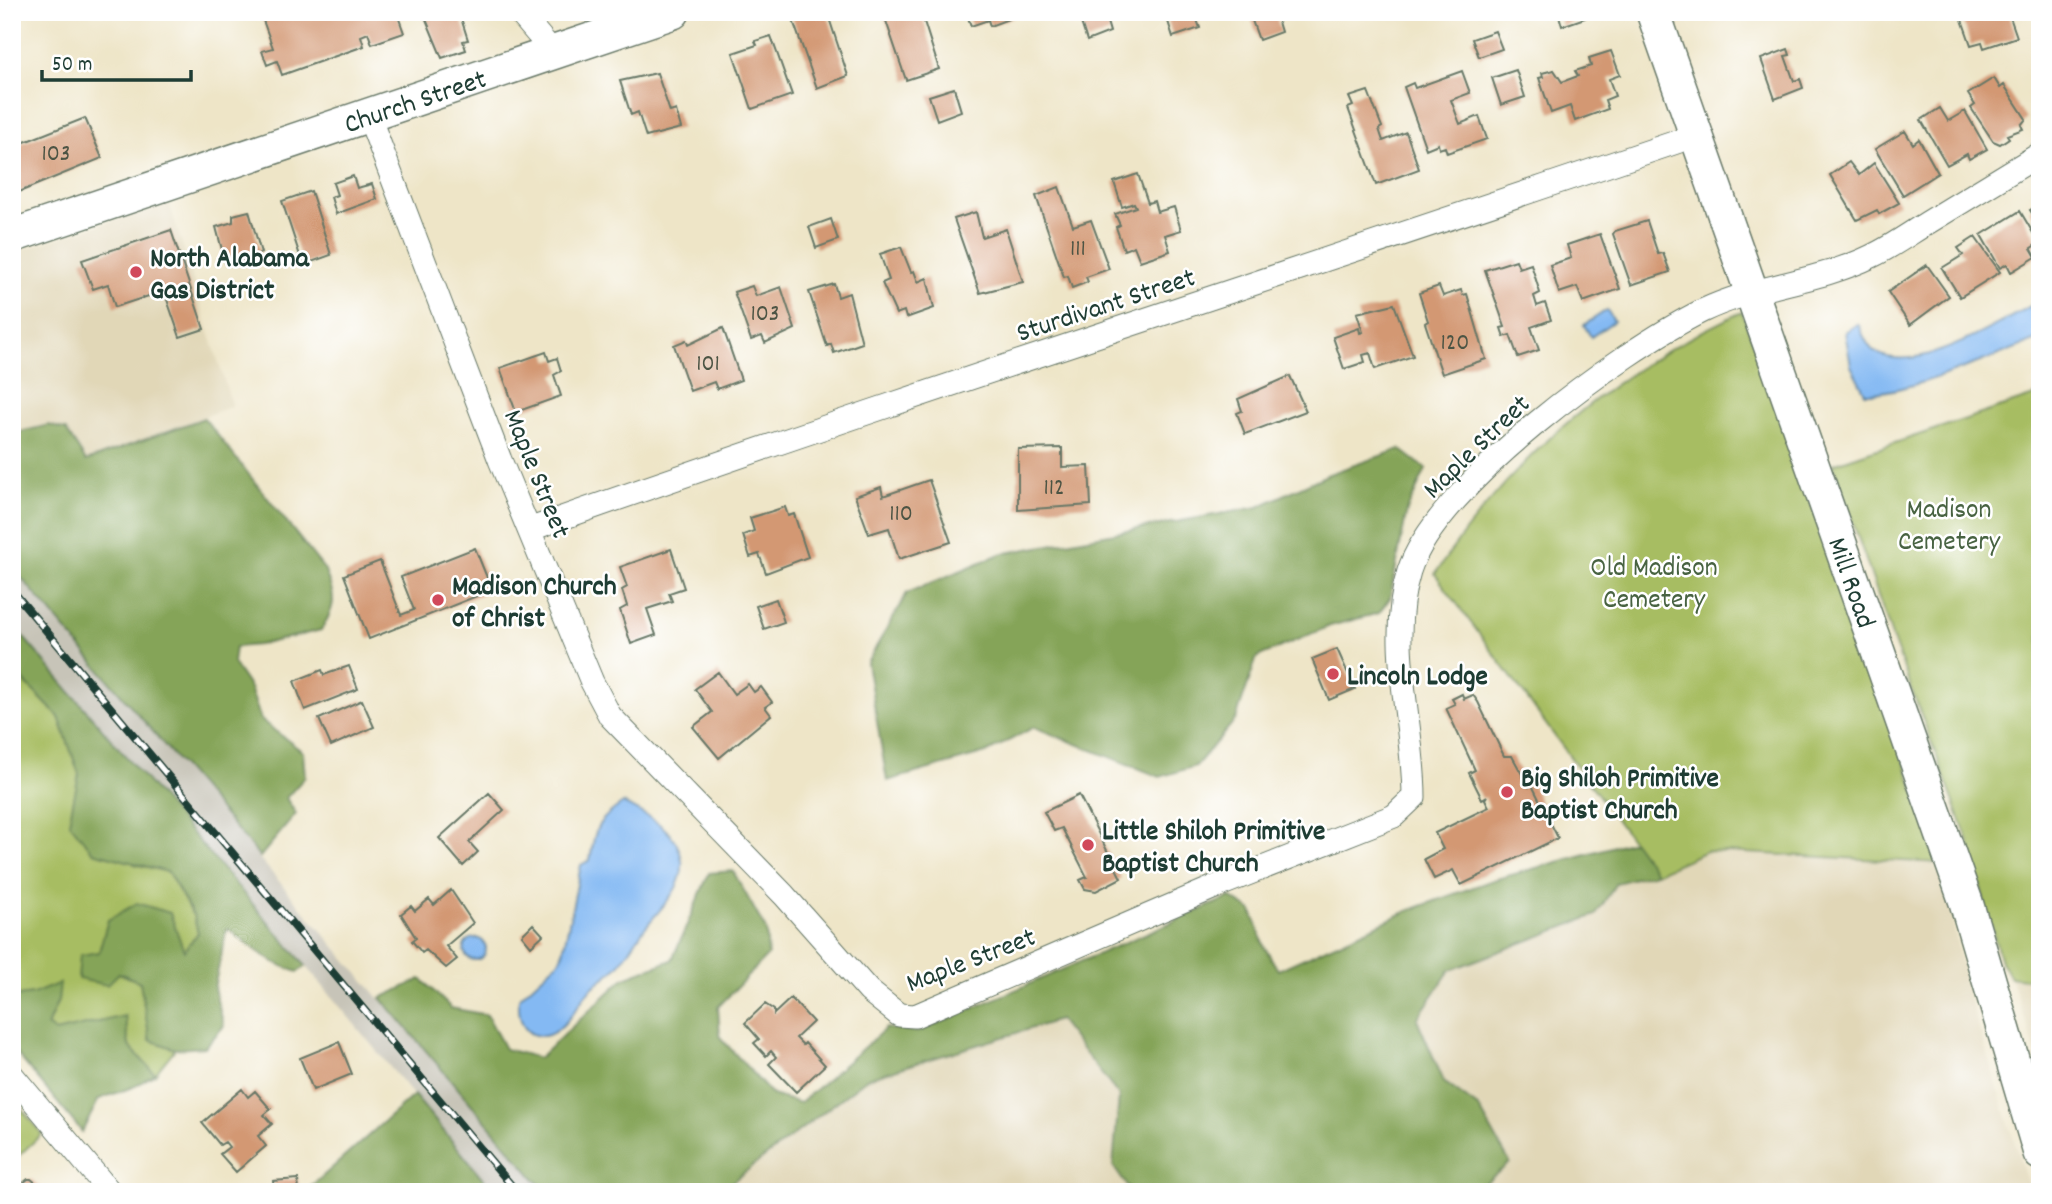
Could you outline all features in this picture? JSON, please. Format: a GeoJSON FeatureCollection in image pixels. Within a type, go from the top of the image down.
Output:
{"type":"FeatureCollection","features":[{"type":"Feature","properties":{"kind":"street"},"geometry":{"type":"LineString","coordinates":[[519,12],[552,51]]}},
{"type":"Feature","properties":{"kind":"street","name":"Church Street"},"geometry":{"type":"LineString","coordinates":[[12,236],[673,12]]}},
{"type":"Feature","properties":{"kind":"street","name":"Mill Road"},"geometry":{"type":"LineString","coordinates":[[1653,12],[1966,902],[2039,1148]]}},
{"type":"Feature","properties":{"kind":"street","name":"Maple Street"},"geometry":{"type":"LineString","coordinates":[[368,114],[500,460],[531,529],[592,682],[610,716],[784,895],[869,991],[899,1015],[915,1016],[1217,886],[1394,816],[1414,797],[1414,758],[1406,716],[1400,637],[1402,606],[1409,570],[1434,526],[1462,493],[1586,382],[1702,311],[1752,293]]}},
{"type":"Feature","properties":{"kind":"street","name":"Sturdivant Street"},"geometry":{"type":"LineString","coordinates":[[531,529],[828,425],[1300,270],[1697,135]]}},
{"type":"Feature","properties":{"kind":"street"},"geometry":{"type":"LineString","coordinates":[[1752,293],[1873,256],[2040,154]]}},
{"type":"Feature","properties":{"kind":"street"},"geometry":{"type":"LineString","coordinates":[[12,1075],[110,1192]]}},
{"type":"Feature","properties":{"kind":"shaded area"},"geometry":{"type":"Polygon","coordinates":[[[169,202],[232,406],[86,461],[48,425],[12,434],[12,253],[169,202]]]}},
{"type":"Feature","properties":{"kind":"shaded area"},"geometry":{"type":"Polygon","coordinates":[[[12,567],[546,1192],[494,1192],[487,1184],[278,932],[12,624],[12,567]]]}},
{"type":"Feature","properties":{"kind":"shaded area"},"geometry":{"type":"Polygon","coordinates":[[[1706,851],[1941,863],[1965,983],[2030,1192],[1473,1192],[1510,1163],[1479,1108],[1444,1082],[1417,1019],[1450,970],[1596,915],[1616,883],[1656,873],[1706,851]]]}},
{"type":"Feature","properties":{"kind":"shaded area"},"geometry":{"type":"Polygon","coordinates":[[[2040,972],[2040,1065],[2011,977],[2025,979],[2040,972]]]}},
{"type":"Feature","properties":{"kind":"shaded area"},"geometry":{"type":"Polygon","coordinates":[[[1059,1020],[1119,1096],[1113,1166],[1131,1192],[719,1192],[868,1078],[1059,1020]]]}},
{"type":"Feature","properties":{"kind":"green space","name":"Old Madison Cemetery"},"geometry":{"type":"Polygon","coordinates":[[[1742,312],[1941,863],[1706,851],[1656,873],[1435,574],[1497,492],[1569,421],[1651,361],[1742,312]]]}},
{"type":"Feature","properties":{"kind":"green space","name":"Madison Cemetery"},"geometry":{"type":"Polygon","coordinates":[[[2040,394],[2040,972],[2025,979],[2011,977],[2001,962],[1968,840],[1895,645],[1833,464],[2040,394]]]}},
{"type":"Feature","properties":{"kind":"green space"},"geometry":{"type":"Polygon","coordinates":[[[204,418],[324,569],[333,600],[321,630],[259,645],[235,647],[233,663],[250,688],[261,720],[303,752],[305,777],[286,798],[296,814],[260,857],[12,567],[12,434],[49,425],[66,430],[86,461],[204,418]]]}},
{"type":"Feature","properties":{"kind":"green space"},"geometry":{"type":"Polygon","coordinates":[[[1400,449],[1426,469],[1407,510],[1390,598],[1379,613],[1330,626],[1257,657],[1236,719],[1196,766],[1160,777],[1034,727],[986,753],[887,781],[867,663],[907,593],[1000,554],[1258,507],[1329,474],[1400,449]]]}},
{"type":"Feature","properties":{"kind":"green space"},"geometry":{"type":"Polygon","coordinates":[[[12,624],[306,966],[298,972],[278,964],[227,928],[214,988],[224,1026],[205,1047],[175,1049],[150,1040],[140,982],[119,973],[107,985],[78,979],[80,955],[99,952],[108,920],[137,903],[170,913],[184,951],[198,933],[194,917],[168,872],[93,852],[69,822],[79,774],[59,717],[12,669],[12,624]]]}},
{"type":"Feature","properties":{"kind":"green space"},"geometry":{"type":"Polygon","coordinates":[[[12,669],[59,717],[79,774],[134,864],[168,872],[194,917],[198,933],[184,951],[108,920],[99,952],[119,973],[140,982],[150,1040],[175,1049],[155,1074],[129,1046],[125,1016],[55,1032],[47,1026],[58,1001],[33,994],[12,997],[12,669]]]}},
{"type":"Feature","properties":{"kind":"green space"},"geometry":{"type":"Polygon","coordinates":[[[1633,841],[1656,873],[1616,883],[1596,915],[1450,970],[1417,1019],[1444,1082],[1479,1108],[1510,1163],[1473,1192],[1131,1192],[1113,1166],[1119,1096],[1059,1020],[868,1078],[719,1192],[546,1192],[381,998],[421,979],[451,1008],[487,1015],[505,1049],[539,1058],[624,978],[672,960],[709,873],[733,871],[766,930],[768,955],[718,1007],[720,1037],[772,1095],[800,1103],[886,1028],[918,1032],[1230,897],[1252,911],[1264,946],[1278,970],[1410,910],[1493,880],[1633,841]]]}},
{"type":"Feature","properties":{"kind":"green space"},"geometry":{"type":"Polygon","coordinates":[[[60,983],[58,1001],[47,1026],[55,1032],[125,1016],[129,1046],[155,1074],[133,1087],[99,1099],[82,1132],[12,1048],[12,997],[33,994],[60,983]]]}},
{"type":"Feature","properties":{"kind":"green space"},"geometry":{"type":"Polygon","coordinates":[[[414,1095],[494,1192],[305,1192],[414,1095]]]}},
{"type":"Feature","properties":{"kind":"green space"},"geometry":{"type":"Polygon","coordinates":[[[12,1097],[42,1134],[12,1162],[12,1097]]]}},
{"type":"Feature","properties":{"kind":"water"},"geometry":{"type":"Polygon","coordinates":[[[2040,301],[2040,339],[1928,381],[1883,392],[1865,393],[1851,366],[1845,332],[1858,324],[1874,351],[1891,358],[1912,358],[1958,344],[2040,301]]]}},
{"type":"Feature","properties":{"kind":"water"},"geometry":{"type":"Polygon","coordinates":[[[1607,310],[1614,321],[1591,337],[1584,325],[1607,310]]]}},
{"type":"Feature","properties":{"kind":"water"},"geometry":{"type":"Polygon","coordinates":[[[623,803],[660,824],[674,839],[682,860],[680,880],[625,958],[589,991],[558,1030],[544,1036],[530,1033],[522,1024],[519,998],[559,961],[581,865],[590,860],[598,826],[623,803]]]}},
{"type":"Feature","properties":{"kind":"water"},"geometry":{"type":"Polygon","coordinates":[[[475,938],[483,941],[486,949],[483,957],[475,960],[467,957],[464,949],[467,941],[475,938]]]}},
{"type":"Feature","properties":{"kind":"building"},"geometry":{"type":"Polygon","coordinates":[[[260,12],[407,13],[398,16],[404,33],[372,44],[368,33],[361,36],[364,46],[282,75],[277,61],[267,65],[262,51],[273,48],[260,12]]]}},
{"type":"Feature","properties":{"kind":"building"},"geometry":{"type":"Polygon","coordinates":[[[423,12],[459,12],[468,40],[463,41],[466,50],[442,58],[423,12]]]}},
{"type":"Feature","properties":{"kind":"building"},"geometry":{"type":"Polygon","coordinates":[[[790,12],[827,12],[848,76],[817,88],[790,12]]]}},
{"type":"Feature","properties":{"kind":"building"},"geometry":{"type":"Polygon","coordinates":[[[883,12],[921,12],[939,69],[906,80],[883,12]]]}},
{"type":"Feature","properties":{"kind":"building"},"geometry":{"type":"Polygon","coordinates":[[[966,12],[1012,12],[1014,17],[990,26],[988,20],[971,26],[966,12]]]}},
{"type":"Feature","properties":{"kind":"building"},"geometry":{"type":"Polygon","coordinates":[[[1104,12],[1110,32],[1087,41],[1078,13],[1104,12]]]}},
{"type":"Feature","properties":{"kind":"building"},"geometry":{"type":"Polygon","coordinates":[[[1165,12],[1194,12],[1200,28],[1173,37],[1165,12]]]}},
{"type":"Feature","properties":{"kind":"building"},"geometry":{"type":"Polygon","coordinates":[[[1249,12],[1275,12],[1281,32],[1259,40],[1249,12]]]}},
{"type":"Feature","properties":{"kind":"building"},"geometry":{"type":"Polygon","coordinates":[[[1558,12],[1582,12],[1585,18],[1562,26],[1558,12]]]}},
{"type":"Feature","properties":{"kind":"building"},"geometry":{"type":"Polygon","coordinates":[[[2016,12],[2017,15],[2010,17],[2017,37],[1984,48],[1982,42],[1971,45],[1960,14],[2016,12]]]}},
{"type":"Feature","properties":{"kind":"building"},"geometry":{"type":"Polygon","coordinates":[[[1495,31],[1502,49],[1479,57],[1472,39],[1495,31]]]}},
{"type":"Feature","properties":{"kind":"building"},"geometry":{"type":"Polygon","coordinates":[[[771,36],[792,95],[752,109],[733,53],[757,45],[755,41],[771,36]]]}},
{"type":"Feature","properties":{"kind":"building"},"geometry":{"type":"Polygon","coordinates":[[[1788,49],[1790,55],[1785,56],[1794,81],[1800,79],[1803,88],[1775,99],[1761,59],[1788,49]]]}},
{"type":"Feature","properties":{"kind":"building"},"geometry":{"type":"Polygon","coordinates":[[[1611,51],[1620,75],[1609,79],[1615,96],[1605,100],[1608,109],[1575,121],[1570,106],[1551,113],[1539,78],[1543,77],[1542,73],[1554,70],[1562,82],[1578,76],[1575,71],[1591,66],[1589,58],[1611,51]]]}},
{"type":"Feature","properties":{"kind":"building"},"geometry":{"type":"Polygon","coordinates":[[[1516,70],[1525,97],[1501,105],[1492,78],[1516,70]]]}},
{"type":"Feature","properties":{"kind":"building"},"geometry":{"type":"Polygon","coordinates":[[[1462,71],[1470,93],[1451,100],[1460,124],[1479,116],[1487,139],[1447,153],[1445,147],[1439,149],[1438,144],[1426,149],[1404,87],[1413,83],[1415,88],[1462,71]]]}},
{"type":"Feature","properties":{"kind":"building"},"geometry":{"type":"Polygon","coordinates":[[[657,73],[670,112],[676,110],[681,128],[646,137],[638,112],[631,115],[620,81],[657,73]]]}},
{"type":"Feature","properties":{"kind":"building"},"geometry":{"type":"Polygon","coordinates":[[[1994,78],[2000,88],[2004,85],[2026,119],[2021,125],[2023,129],[2007,135],[2009,138],[2000,144],[1993,141],[1971,108],[1975,105],[1968,94],[1994,78]]]}},
{"type":"Feature","properties":{"kind":"building"},"geometry":{"type":"Polygon","coordinates":[[[954,88],[961,111],[937,120],[929,96],[954,88]]]}},
{"type":"Feature","properties":{"kind":"building"},"geometry":{"type":"Polygon","coordinates":[[[1368,91],[1382,127],[1379,129],[1383,141],[1406,132],[1419,169],[1376,185],[1348,108],[1353,106],[1349,97],[1368,91]]]}},
{"type":"Feature","properties":{"kind":"building"},"geometry":{"type":"Polygon","coordinates":[[[1940,108],[1948,121],[1965,111],[1987,149],[1969,159],[1967,154],[1947,165],[1921,120],[1940,108]]]}},
{"type":"Feature","properties":{"kind":"building"},"geometry":{"type":"Polygon","coordinates":[[[85,118],[102,158],[12,195],[12,147],[85,118]]]}},
{"type":"Feature","properties":{"kind":"building"},"geometry":{"type":"Polygon","coordinates":[[[1905,131],[1913,144],[1919,139],[1938,173],[1903,195],[1875,149],[1905,131]]]}},
{"type":"Feature","properties":{"kind":"building"},"geometry":{"type":"Polygon","coordinates":[[[1849,162],[1859,175],[1874,163],[1899,203],[1879,214],[1877,210],[1857,220],[1830,175],[1849,162]]]}},
{"type":"Feature","properties":{"kind":"building"},"geometry":{"type":"Polygon","coordinates":[[[1138,174],[1148,203],[1154,201],[1157,212],[1174,207],[1181,230],[1165,235],[1170,251],[1140,261],[1134,246],[1124,250],[1116,227],[1120,225],[1115,214],[1136,207],[1134,203],[1122,207],[1114,182],[1138,174]]]}},
{"type":"Feature","properties":{"kind":"building"},"geometry":{"type":"Polygon","coordinates":[[[353,176],[357,188],[372,184],[377,199],[336,214],[331,197],[337,195],[333,183],[353,176]]]}},
{"type":"Feature","properties":{"kind":"building"},"geometry":{"type":"Polygon","coordinates":[[[1059,187],[1073,226],[1091,220],[1109,269],[1086,277],[1088,282],[1072,288],[1068,276],[1064,277],[1036,196],[1059,187]]]}},
{"type":"Feature","properties":{"kind":"building"},"geometry":{"type":"Polygon","coordinates":[[[311,191],[331,255],[303,265],[282,201],[311,191]]]}},
{"type":"Feature","properties":{"kind":"building"},"geometry":{"type":"Polygon","coordinates":[[[2040,204],[2040,225],[2030,210],[2040,204]]]}},
{"type":"Feature","properties":{"kind":"building"},"geometry":{"type":"Polygon","coordinates":[[[249,211],[261,253],[226,265],[216,227],[233,222],[233,215],[249,211]]]}},
{"type":"Feature","properties":{"kind":"building"},"geometry":{"type":"Polygon","coordinates":[[[2020,211],[2039,243],[2031,248],[2036,257],[2011,272],[2007,264],[2000,268],[1981,235],[2020,211]]]}},
{"type":"Feature","properties":{"kind":"building"},"geometry":{"type":"Polygon","coordinates":[[[976,212],[982,237],[1006,229],[1023,282],[980,293],[954,219],[976,212]]]}},
{"type":"Feature","properties":{"kind":"building"},"geometry":{"type":"Polygon","coordinates":[[[831,219],[838,240],[816,248],[809,227],[831,219]]]}},
{"type":"Feature","properties":{"kind":"building"},"geometry":{"type":"Polygon","coordinates":[[[1647,221],[1658,254],[1663,253],[1670,272],[1631,285],[1613,234],[1647,221]]]}},
{"type":"Feature","properties":{"kind":"building","name":"North Alabama Gas District"},"geometry":{"type":"Polygon","coordinates":[[[171,230],[204,329],[180,337],[164,291],[115,307],[108,284],[93,289],[82,260],[171,230]]]}},
{"type":"Feature","properties":{"kind":"building"},"geometry":{"type":"Polygon","coordinates":[[[1600,234],[1620,289],[1583,302],[1577,287],[1559,293],[1550,265],[1571,258],[1567,245],[1600,234]]]}},
{"type":"Feature","properties":{"kind":"building"},"geometry":{"type":"Polygon","coordinates":[[[1975,237],[2000,272],[1960,297],[1942,268],[1963,255],[1958,248],[1975,237]]]}},
{"type":"Feature","properties":{"kind":"building"},"geometry":{"type":"Polygon","coordinates":[[[901,247],[918,282],[927,278],[934,308],[906,318],[904,311],[896,314],[882,283],[889,280],[880,254],[901,247]]]}},
{"type":"Feature","properties":{"kind":"building"},"geometry":{"type":"Polygon","coordinates":[[[1516,260],[1519,268],[1531,264],[1540,293],[1534,296],[1537,306],[1545,303],[1551,320],[1531,327],[1539,350],[1518,357],[1510,335],[1504,337],[1501,328],[1505,327],[1485,270],[1516,260]]]}},
{"type":"Feature","properties":{"kind":"building"},"geometry":{"type":"Polygon","coordinates":[[[1927,265],[1949,296],[1910,325],[1888,292],[1927,265]]]}},
{"type":"Feature","properties":{"kind":"building"},"geometry":{"type":"Polygon","coordinates":[[[834,284],[838,297],[849,293],[862,343],[834,353],[831,344],[827,346],[809,292],[834,284]]]}},
{"type":"Feature","properties":{"kind":"building"},"geometry":{"type":"Polygon","coordinates":[[[752,286],[756,296],[781,287],[795,329],[765,343],[762,336],[751,340],[734,292],[752,286]]]}},
{"type":"Feature","properties":{"kind":"building"},"geometry":{"type":"Polygon","coordinates":[[[1439,286],[1443,296],[1461,290],[1463,295],[1467,294],[1486,359],[1442,374],[1425,323],[1428,321],[1419,293],[1439,286]]]}},
{"type":"Feature","properties":{"kind":"building"},"geometry":{"type":"Polygon","coordinates":[[[1394,304],[1413,356],[1375,369],[1370,353],[1363,355],[1365,362],[1344,369],[1333,337],[1359,328],[1360,333],[1363,332],[1357,313],[1394,304]]]}},
{"type":"Feature","properties":{"kind":"building"},"geometry":{"type":"Polygon","coordinates":[[[723,328],[741,380],[717,389],[714,382],[690,391],[674,345],[686,340],[688,345],[723,328]]]}},
{"type":"Feature","properties":{"kind":"building"},"geometry":{"type":"Polygon","coordinates":[[[546,352],[549,361],[557,358],[561,371],[554,375],[561,396],[516,412],[500,368],[546,352]]]}},
{"type":"Feature","properties":{"kind":"building"},"geometry":{"type":"Polygon","coordinates":[[[1290,376],[1306,411],[1245,434],[1237,413],[1242,411],[1238,399],[1290,376]]]}},
{"type":"Feature","properties":{"kind":"building"},"geometry":{"type":"Polygon","coordinates":[[[1062,448],[1062,467],[1089,466],[1091,505],[1018,510],[1018,449],[1062,448]]]}},
{"type":"Feature","properties":{"kind":"building"},"geometry":{"type":"Polygon","coordinates":[[[929,480],[951,542],[899,559],[889,528],[869,534],[855,496],[881,487],[883,496],[929,480]]]}},
{"type":"Feature","properties":{"kind":"building"},"geometry":{"type":"Polygon","coordinates":[[[785,507],[788,516],[794,514],[808,557],[766,573],[759,554],[750,557],[743,535],[754,531],[750,518],[785,507]]]}},
{"type":"Feature","properties":{"kind":"building","name":"Madison Church of Christ"},"geometry":{"type":"Polygon","coordinates":[[[475,548],[492,590],[369,639],[344,575],[380,561],[401,615],[414,610],[401,577],[475,548]]]}},
{"type":"Feature","properties":{"kind":"building"},"geometry":{"type":"Polygon","coordinates":[[[671,549],[684,588],[669,593],[672,601],[647,609],[656,635],[631,644],[620,610],[627,606],[622,590],[627,587],[620,567],[671,549]]]}},
{"type":"Feature","properties":{"kind":"building"},"geometry":{"type":"Polygon","coordinates":[[[776,599],[784,622],[764,629],[756,606],[776,599]]]}},
{"type":"Feature","properties":{"kind":"building","name":"Lincoln Lodge"},"geometry":{"type":"Polygon","coordinates":[[[1337,649],[1355,689],[1329,700],[1312,659],[1337,649]]]}},
{"type":"Feature","properties":{"kind":"building"},"geometry":{"type":"Polygon","coordinates":[[[349,666],[358,689],[305,710],[294,681],[322,670],[324,675],[349,666]]]}},
{"type":"Feature","properties":{"kind":"building"},"geometry":{"type":"Polygon","coordinates":[[[718,672],[734,694],[748,684],[754,692],[761,687],[772,702],[765,707],[771,715],[719,758],[693,727],[712,712],[695,689],[718,672]]]}},
{"type":"Feature","properties":{"kind":"building","name":"Big Shiloh Primitive Baptist Church"},"geometry":{"type":"Polygon","coordinates":[[[1462,694],[1464,699],[1473,695],[1478,702],[1504,756],[1512,756],[1529,787],[1532,785],[1558,838],[1461,885],[1453,870],[1434,879],[1424,859],[1443,849],[1435,833],[1489,807],[1485,799],[1487,796],[1482,799],[1469,773],[1475,770],[1446,708],[1455,704],[1452,699],[1462,694]]]}},
{"type":"Feature","properties":{"kind":"building"},"geometry":{"type":"Polygon","coordinates":[[[362,700],[374,727],[331,746],[319,719],[362,700]]]}},
{"type":"Feature","properties":{"kind":"building"},"geometry":{"type":"Polygon","coordinates":[[[489,793],[504,810],[469,842],[478,852],[463,866],[439,838],[489,793]]]}},
{"type":"Feature","properties":{"kind":"building","name":"Little Shiloh Primitive Baptist Church"},"geometry":{"type":"Polygon","coordinates":[[[1079,795],[1121,878],[1096,891],[1085,889],[1080,880],[1087,877],[1062,828],[1054,831],[1044,812],[1079,795]]]}},
{"type":"Feature","properties":{"kind":"building"},"geometry":{"type":"Polygon","coordinates":[[[451,890],[473,923],[446,946],[457,959],[446,968],[426,950],[422,953],[412,941],[416,938],[401,914],[411,906],[415,911],[429,899],[434,905],[451,890]]]}},
{"type":"Feature","properties":{"kind":"building"},"geometry":{"type":"Polygon","coordinates":[[[533,924],[543,935],[531,946],[522,935],[533,924]]]}},
{"type":"Feature","properties":{"kind":"building"},"geometry":{"type":"Polygon","coordinates":[[[791,998],[813,1022],[796,1038],[803,1045],[805,1043],[825,1065],[796,1092],[769,1064],[776,1057],[771,1051],[766,1056],[754,1043],[759,1039],[745,1023],[765,1004],[774,1010],[774,1014],[791,998]]]}},
{"type":"Feature","properties":{"kind":"building"},"geometry":{"type":"Polygon","coordinates":[[[339,1042],[352,1074],[313,1090],[300,1058],[339,1042]]]}},
{"type":"Feature","properties":{"kind":"building"},"geometry":{"type":"Polygon","coordinates":[[[242,1089],[248,1097],[255,1091],[271,1109],[264,1115],[272,1124],[258,1136],[266,1146],[236,1172],[220,1154],[229,1147],[225,1142],[220,1145],[202,1123],[242,1089]]]}},
{"type":"Feature","properties":{"kind":"building"},"geometry":{"type":"Polygon","coordinates":[[[28,1179],[47,1192],[12,1192],[28,1179]]]}},
{"type":"Feature","properties":{"kind":"building"},"geometry":{"type":"Polygon","coordinates":[[[298,1179],[299,1192],[274,1192],[273,1181],[298,1179]]]}},
{"type":"Feature","properties":{"kind":"railway"},"geometry":{"type":"LineString","coordinates":[[12,590],[517,1192]]}},
{"type":"Feature","properties":{"kind":"place","name":"North Alabama Gas District"},"geometry":{"type":"Point","coordinates":[136,272]}},
{"type":"Feature","properties":{"kind":"place","name":"Madison Church of Christ"},"geometry":{"type":"Point","coordinates":[438,600]}},
{"type":"Feature","properties":{"kind":"place","name":"Lincoln Lodge"},"geometry":{"type":"Point","coordinates":[1333,674]}},
{"type":"Feature","properties":{"kind":"place","name":"Big Shiloh Primitive Baptist Church"},"geometry":{"type":"Point","coordinates":[1507,792]}},
{"type":"Feature","properties":{"kind":"place","name":"Little Shiloh Primitive Baptist Church"},"geometry":{"type":"Point","coordinates":[1088,845]}}]}
